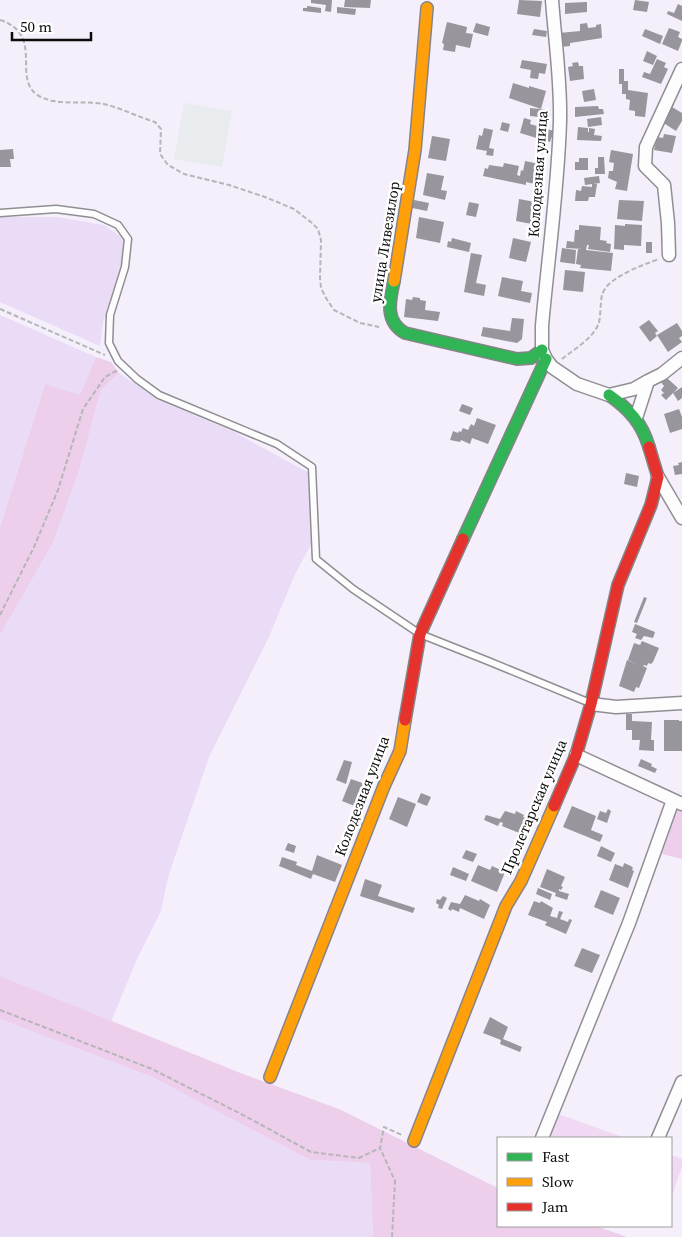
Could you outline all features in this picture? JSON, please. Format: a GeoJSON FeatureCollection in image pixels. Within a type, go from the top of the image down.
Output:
{"type":"FeatureCollection","features":[{"type":"Feature","properties":{"kind":"street","name":"Колодезная улица"},"geometry":{"type":"LineString","coordinates":[[270,1077],[384,786],[400,751],[420,634],[547,359],[542,326],[560,120],[559,78],[552,0]]}},
{"type":"Feature","properties":{"kind":"street","name":"улица Ливезилор"},"geometry":{"type":"LineString","coordinates":[[400,330],[392,322],[389,309],[415,150],[427,8]]}},
{"type":"Feature","properties":{"kind":"street"},"geometry":{"type":"LineString","coordinates":[[668,255],[668,223],[664,185],[645,166],[646,146],[682,69]]}},
{"type":"Feature","properties":{"kind":"street"},"geometry":{"type":"LineString","coordinates":[[400,330],[410,335],[517,359],[547,359]]}},
{"type":"Feature","properties":{"kind":"street"},"geometry":{"type":"LineString","coordinates":[[608,395],[634,389],[662,374],[682,358]]}},
{"type":"Feature","properties":{"kind":"street","name":"Пролетарская улица"},"geometry":{"type":"LineString","coordinates":[[547,359],[577,384],[608,395],[625,406],[636,418],[648,443],[658,477],[682,518]]}},
{"type":"Feature","properties":{"kind":"street"},"geometry":{"type":"LineString","coordinates":[[636,418],[648,381]]}},
{"type":"Feature","properties":{"kind":"street","name":"Пролетарская улица"},"geometry":{"type":"LineString","coordinates":[[414,1141],[506,906],[521,880],[576,755],[591,704],[618,585],[651,506],[658,477]]}},
{"type":"Feature","properties":{"kind":"street"},"geometry":{"type":"LineString","coordinates":[[591,704],[616,707],[682,703]]}},
{"type":"Feature","properties":{"kind":"street"},"geometry":{"type":"LineString","coordinates":[[542,1137],[678,802],[576,755]]}},
{"type":"Feature","properties":{"kind":"street"},"geometry":{"type":"LineString","coordinates":[[658,1137],[682,1082]]}},
{"type":"Feature","properties":{"kind":"lane"},"geometry":{"type":"LineString","coordinates":[[0,212],[56,208],[94,214],[118,225],[128,239],[125,267],[110,315],[109,343],[118,361],[136,379],[158,395],[277,444],[312,467],[316,559],[353,589],[420,634],[591,704]]}},
{"type":"Feature","properties":{"kind":"path"},"geometry":{"type":"LineString","coordinates":[[0,20],[18,30],[23,37],[29,87],[37,95],[51,100],[76,104],[102,104],[155,122],[161,129],[160,154],[168,166],[184,174],[229,185],[294,209],[318,229],[321,240],[321,288],[334,310],[360,323],[400,330]]}},
{"type":"Feature","properties":{"kind":"path"},"geometry":{"type":"LineString","coordinates":[[547,359],[588,338],[599,325],[603,291],[621,274],[668,255]]}},
{"type":"Feature","properties":{"kind":"path"},"geometry":{"type":"LineString","coordinates":[[0,309],[118,361]]}},
{"type":"Feature","properties":{"kind":"path"},"geometry":{"type":"LineString","coordinates":[[0,615],[34,547],[58,490],[83,409],[105,377],[124,367]]}},
{"type":"Feature","properties":{"kind":"path"},"geometry":{"type":"LineString","coordinates":[[0,1010],[152,1069],[312,1152],[359,1158],[380,1148]]}},
{"type":"Feature","properties":{"kind":"path"},"geometry":{"type":"LineString","coordinates":[[392,1237],[395,1182],[380,1148],[384,1127],[414,1141]]}},
{"type":"Feature","properties":{"kind":"shaded area"},"geometry":{"type":"Polygon","coordinates":[[[184,103],[232,111],[222,167],[174,159],[184,103]]]}},
{"type":"Feature","properties":{"kind":"shaded area"},"geometry":{"type":"Polygon","coordinates":[[[0,217],[57,217],[104,225],[124,239],[124,258],[103,322],[100,346],[0,302],[0,217]]]}},
{"type":"Feature","properties":{"kind":"shaded area"},"geometry":{"type":"Polygon","coordinates":[[[0,315],[96,357],[80,396],[45,384],[0,527],[0,315]]]}},
{"type":"Feature","properties":{"kind":"shaded area"},"geometry":{"type":"Polygon","coordinates":[[[96,357],[111,362],[119,373],[101,390],[79,471],[53,543],[0,635],[0,527],[45,384],[80,395],[96,357]]]}},
{"type":"Feature","properties":{"kind":"shaded area"},"geometry":{"type":"Polygon","coordinates":[[[119,373],[158,400],[232,431],[309,473],[312,543],[295,574],[268,639],[209,757],[168,877],[161,911],[136,961],[111,1022],[0,976],[0,635],[53,543],[79,471],[101,390],[119,373]]]}},
{"type":"Feature","properties":{"kind":"shaded area"},"geometry":{"type":"Polygon","coordinates":[[[678,806],[682,808],[682,859],[662,854],[678,806]]]}},
{"type":"Feature","properties":{"kind":"shaded area"},"geometry":{"type":"Polygon","coordinates":[[[0,976],[243,1074],[339,1109],[497,1188],[497,1227],[599,1227],[627,1237],[373,1237],[370,1163],[310,1160],[152,1077],[0,1019],[0,976]]]}},
{"type":"Feature","properties":{"kind":"shaded area"},"geometry":{"type":"Polygon","coordinates":[[[0,1019],[152,1077],[310,1160],[370,1163],[373,1237],[0,1237],[0,1019]]]}},
{"type":"Feature","properties":{"kind":"shaded area"},"geometry":{"type":"Polygon","coordinates":[[[556,1113],[622,1137],[547,1137],[556,1113]]]}},
{"type":"Feature","properties":{"kind":"shaded area"},"geometry":{"type":"Polygon","coordinates":[[[672,1155],[682,1159],[682,1167],[672,1195],[672,1155]]]}},
{"type":"Feature","properties":{"kind":"building"},"geometry":{"type":"Polygon","coordinates":[[[311,0],[332,0],[331,12],[325,11],[326,5],[311,3],[311,0]]]}},
{"type":"Feature","properties":{"kind":"building"},"geometry":{"type":"Polygon","coordinates":[[[345,0],[371,0],[370,8],[344,7],[345,0]]]}},
{"type":"Feature","properties":{"kind":"building"},"geometry":{"type":"Polygon","coordinates":[[[519,0],[542,1],[540,17],[517,14],[519,0]]]}},
{"type":"Feature","properties":{"kind":"building"},"geometry":{"type":"Polygon","coordinates":[[[635,0],[649,2],[647,12],[633,10],[635,0]]]}},
{"type":"Feature","properties":{"kind":"building"},"geometry":{"type":"Polygon","coordinates":[[[587,2],[587,12],[565,14],[565,3],[587,2]]]}},
{"type":"Feature","properties":{"kind":"building"},"geometry":{"type":"Polygon","coordinates":[[[678,4],[682,6],[682,21],[667,14],[668,11],[674,13],[678,4]]]}},
{"type":"Feature","properties":{"kind":"building"},"geometry":{"type":"Polygon","coordinates":[[[307,6],[321,8],[321,13],[303,11],[303,8],[307,8],[307,6]]]}},
{"type":"Feature","properties":{"kind":"building"},"geometry":{"type":"Polygon","coordinates":[[[337,7],[356,9],[355,15],[337,13],[337,7]]]}},
{"type":"Feature","properties":{"kind":"building"},"geometry":{"type":"Polygon","coordinates":[[[447,22],[467,27],[466,33],[473,34],[470,48],[456,45],[455,52],[443,50],[444,44],[442,43],[447,22]]]}},
{"type":"Feature","properties":{"kind":"building"},"geometry":{"type":"Polygon","coordinates":[[[476,23],[490,27],[488,36],[473,32],[476,23]]]}},
{"type":"Feature","properties":{"kind":"building"},"geometry":{"type":"Polygon","coordinates":[[[587,23],[588,28],[601,24],[602,38],[570,43],[570,46],[560,47],[559,33],[580,31],[580,24],[587,23]]]}},
{"type":"Feature","properties":{"kind":"building"},"geometry":{"type":"Polygon","coordinates":[[[669,28],[680,32],[678,37],[682,41],[678,51],[662,44],[669,28]]]}},
{"type":"Feature","properties":{"kind":"building"},"geometry":{"type":"Polygon","coordinates":[[[534,29],[547,31],[546,37],[532,35],[534,29]]]}},
{"type":"Feature","properties":{"kind":"building"},"geometry":{"type":"Polygon","coordinates":[[[645,29],[663,36],[660,44],[642,36],[645,29]]]}},
{"type":"Feature","properties":{"kind":"building"},"geometry":{"type":"Polygon","coordinates":[[[647,51],[657,56],[653,65],[643,61],[647,51]]]}},
{"type":"Feature","properties":{"kind":"building"},"geometry":{"type":"Polygon","coordinates":[[[657,59],[666,63],[664,67],[668,69],[661,84],[642,77],[644,72],[650,74],[657,59]]]}},
{"type":"Feature","properties":{"kind":"building"},"geometry":{"type":"Polygon","coordinates":[[[522,60],[547,64],[545,74],[539,73],[538,79],[530,78],[531,70],[520,68],[522,60]]]}},
{"type":"Feature","properties":{"kind":"building"},"geometry":{"type":"Polygon","coordinates":[[[578,62],[579,66],[583,66],[584,79],[570,81],[568,67],[573,66],[572,63],[578,62]]]}},
{"type":"Feature","properties":{"kind":"building"},"geometry":{"type":"Polygon","coordinates":[[[619,69],[624,69],[624,81],[628,81],[628,90],[648,93],[645,117],[635,116],[635,111],[629,110],[630,100],[626,99],[626,94],[622,94],[622,84],[619,84],[619,69]]]}},
{"type":"Feature","properties":{"kind":"building"},"geometry":{"type":"Polygon","coordinates":[[[513,83],[546,91],[541,109],[509,98],[513,83]]]}},
{"type":"Feature","properties":{"kind":"building"},"geometry":{"type":"Polygon","coordinates":[[[594,89],[596,100],[584,102],[582,91],[594,89]]]}},
{"type":"Feature","properties":{"kind":"building"},"geometry":{"type":"Polygon","coordinates":[[[669,102],[674,105],[672,107],[682,113],[682,121],[676,131],[662,122],[669,102]]]}},
{"type":"Feature","properties":{"kind":"building"},"geometry":{"type":"Polygon","coordinates":[[[598,106],[599,109],[603,109],[604,114],[575,117],[575,107],[598,106]]]}},
{"type":"Feature","properties":{"kind":"building"},"geometry":{"type":"Polygon","coordinates":[[[530,108],[550,110],[550,118],[530,116],[530,108]]]}},
{"type":"Feature","properties":{"kind":"building"},"geometry":{"type":"Polygon","coordinates":[[[601,117],[602,125],[588,127],[587,119],[601,117]]]}},
{"type":"Feature","properties":{"kind":"building"},"geometry":{"type":"Polygon","coordinates":[[[524,118],[531,120],[530,124],[554,131],[550,142],[520,133],[524,118]]]}},
{"type":"Feature","properties":{"kind":"building"},"geometry":{"type":"Polygon","coordinates":[[[502,122],[510,124],[508,132],[500,130],[502,122]]]}},
{"type":"Feature","properties":{"kind":"building"},"geometry":{"type":"Polygon","coordinates":[[[578,127],[588,128],[588,132],[589,128],[595,129],[594,135],[602,136],[601,141],[577,140],[578,127]]]}},
{"type":"Feature","properties":{"kind":"building"},"geometry":{"type":"Polygon","coordinates":[[[484,128],[493,130],[489,148],[494,149],[493,156],[486,155],[487,151],[476,149],[479,135],[482,136],[484,128]]]}},
{"type":"Feature","properties":{"kind":"building"},"geometry":{"type":"Polygon","coordinates":[[[664,134],[676,136],[672,153],[654,150],[657,137],[663,138],[664,134]]]}},
{"type":"Feature","properties":{"kind":"building"},"geometry":{"type":"Polygon","coordinates":[[[432,136],[450,139],[446,161],[428,158],[432,136]]]}},
{"type":"Feature","properties":{"kind":"building"},"geometry":{"type":"Polygon","coordinates":[[[13,149],[14,159],[10,159],[11,167],[0,167],[0,150],[13,149]]]}},
{"type":"Feature","properties":{"kind":"building"},"geometry":{"type":"Polygon","coordinates":[[[611,150],[633,154],[627,191],[615,189],[617,182],[608,178],[609,171],[613,171],[614,163],[609,162],[611,150]]]}},
{"type":"Feature","properties":{"kind":"building"},"geometry":{"type":"Polygon","coordinates":[[[598,157],[604,157],[605,174],[595,174],[595,168],[598,168],[598,157]]]}},
{"type":"Feature","properties":{"kind":"building"},"geometry":{"type":"Polygon","coordinates":[[[579,158],[588,158],[588,170],[575,170],[575,162],[579,162],[579,158]]]}},
{"type":"Feature","properties":{"kind":"building"},"geometry":{"type":"Polygon","coordinates":[[[525,161],[544,165],[539,185],[526,182],[526,185],[483,176],[485,168],[488,169],[489,165],[503,167],[504,163],[519,166],[517,175],[520,176],[525,161]]]}},
{"type":"Feature","properties":{"kind":"building"},"geometry":{"type":"Polygon","coordinates":[[[427,173],[444,176],[441,190],[447,191],[445,200],[423,195],[427,173]]]}},
{"type":"Feature","properties":{"kind":"building"},"geometry":{"type":"Polygon","coordinates":[[[599,176],[600,183],[593,184],[597,184],[595,197],[589,197],[588,201],[575,201],[576,190],[581,191],[582,186],[592,187],[592,184],[585,185],[584,178],[599,176]]]}},
{"type":"Feature","properties":{"kind":"building"},"geometry":{"type":"Polygon","coordinates":[[[519,199],[535,202],[532,224],[516,221],[519,199]]]}},
{"type":"Feature","properties":{"kind":"building"},"geometry":{"type":"Polygon","coordinates":[[[414,200],[429,203],[427,211],[412,208],[414,200]]]}},
{"type":"Feature","properties":{"kind":"building"},"geometry":{"type":"Polygon","coordinates":[[[619,200],[644,201],[642,221],[617,219],[619,200]]]}},
{"type":"Feature","properties":{"kind":"building"},"geometry":{"type":"Polygon","coordinates":[[[469,202],[479,204],[476,217],[466,215],[469,202]]]}},
{"type":"Feature","properties":{"kind":"building"},"geometry":{"type":"Polygon","coordinates":[[[419,217],[444,222],[440,243],[416,238],[419,217]]]}},
{"type":"Feature","properties":{"kind":"building"},"geometry":{"type":"Polygon","coordinates":[[[625,224],[642,225],[641,246],[624,245],[624,250],[614,249],[615,225],[625,226],[625,224]]]}},
{"type":"Feature","properties":{"kind":"building"},"geometry":{"type":"Polygon","coordinates":[[[579,225],[601,227],[600,240],[611,244],[610,252],[588,249],[589,245],[587,245],[586,250],[613,253],[611,271],[580,268],[581,265],[576,264],[578,249],[583,249],[566,248],[567,241],[574,242],[575,230],[579,230],[579,225]]]}},
{"type":"Feature","properties":{"kind":"building"},"geometry":{"type":"Polygon","coordinates":[[[452,238],[471,243],[469,252],[447,247],[448,241],[451,242],[452,238]]]}},
{"type":"Feature","properties":{"kind":"building"},"geometry":{"type":"Polygon","coordinates":[[[513,238],[531,242],[526,262],[509,258],[513,238]]]}},
{"type":"Feature","properties":{"kind":"building"},"geometry":{"type":"Polygon","coordinates":[[[646,242],[652,242],[652,253],[646,253],[646,242]]]}},
{"type":"Feature","properties":{"kind":"building"},"geometry":{"type":"Polygon","coordinates":[[[562,248],[576,250],[575,264],[560,262],[562,248]]]}},
{"type":"Feature","properties":{"kind":"building"},"geometry":{"type":"Polygon","coordinates":[[[471,253],[482,255],[476,283],[486,285],[484,296],[464,292],[471,253]]]}},
{"type":"Feature","properties":{"kind":"building"},"geometry":{"type":"Polygon","coordinates":[[[565,270],[585,272],[583,292],[563,290],[565,270]]]}},
{"type":"Feature","properties":{"kind":"building"},"geometry":{"type":"Polygon","coordinates":[[[502,277],[523,281],[521,291],[532,293],[530,303],[498,296],[502,277]]]}},
{"type":"Feature","properties":{"kind":"building"},"geometry":{"type":"Polygon","coordinates":[[[413,297],[426,301],[425,310],[440,312],[438,321],[404,317],[406,299],[412,300],[413,297]]]}},
{"type":"Feature","properties":{"kind":"building"},"geometry":{"type":"Polygon","coordinates":[[[512,318],[524,319],[522,339],[517,343],[481,336],[483,327],[510,331],[512,318]]]}},
{"type":"Feature","properties":{"kind":"building"},"geometry":{"type":"Polygon","coordinates":[[[649,320],[658,331],[655,333],[657,336],[650,342],[639,327],[649,320]]]}},
{"type":"Feature","properties":{"kind":"building"},"geometry":{"type":"Polygon","coordinates":[[[677,323],[682,331],[682,336],[679,338],[682,342],[668,352],[657,335],[677,323]]]}},
{"type":"Feature","properties":{"kind":"building"},"geometry":{"type":"Polygon","coordinates":[[[667,378],[678,388],[666,400],[661,395],[664,393],[661,390],[664,386],[660,381],[667,378]]]}},
{"type":"Feature","properties":{"kind":"building"},"geometry":{"type":"Polygon","coordinates":[[[682,387],[682,398],[678,401],[673,393],[682,387]]]}},
{"type":"Feature","properties":{"kind":"building"},"geometry":{"type":"Polygon","coordinates":[[[462,404],[473,408],[470,415],[459,411],[462,404]]]}},
{"type":"Feature","properties":{"kind":"building"},"geometry":{"type":"Polygon","coordinates":[[[679,409],[682,417],[682,429],[670,433],[664,414],[679,409]]]}},
{"type":"Feature","properties":{"kind":"building"},"geometry":{"type":"Polygon","coordinates":[[[477,418],[496,425],[488,444],[472,438],[470,444],[461,440],[460,442],[450,440],[453,431],[458,433],[463,428],[468,430],[471,424],[474,426],[477,418]]]}},
{"type":"Feature","properties":{"kind":"building"},"geometry":{"type":"Polygon","coordinates":[[[682,462],[682,474],[675,475],[673,466],[679,465],[678,463],[682,462]]]}},
{"type":"Feature","properties":{"kind":"building"},"geometry":{"type":"Polygon","coordinates":[[[626,473],[639,476],[637,487],[624,484],[626,473]]]}},
{"type":"Feature","properties":{"kind":"building"},"geometry":{"type":"Polygon","coordinates":[[[644,597],[647,598],[637,623],[634,622],[644,597]]]}},
{"type":"Feature","properties":{"kind":"building"},"geometry":{"type":"Polygon","coordinates":[[[635,624],[655,632],[653,638],[644,636],[641,640],[635,638],[637,634],[632,632],[635,624]]]}},
{"type":"Feature","properties":{"kind":"building"},"geometry":{"type":"Polygon","coordinates":[[[642,641],[659,648],[653,662],[643,666],[647,668],[639,688],[636,687],[634,692],[619,686],[627,660],[639,665],[628,660],[634,643],[640,645],[642,641]]]}},
{"type":"Feature","properties":{"kind":"building"},"geometry":{"type":"Polygon","coordinates":[[[626,714],[632,714],[632,721],[652,722],[651,740],[654,740],[654,751],[639,750],[640,740],[632,740],[632,730],[626,730],[626,714]]]}},
{"type":"Feature","properties":{"kind":"building"},"geometry":{"type":"Polygon","coordinates":[[[664,720],[682,721],[682,751],[664,751],[664,720]]]}},
{"type":"Feature","properties":{"kind":"building"},"geometry":{"type":"Polygon","coordinates":[[[641,759],[652,764],[651,766],[657,769],[655,773],[638,766],[641,759]]]}},
{"type":"Feature","properties":{"kind":"building"},"geometry":{"type":"Polygon","coordinates":[[[344,760],[352,762],[346,784],[336,780],[344,760]]]}},
{"type":"Feature","properties":{"kind":"building"},"geometry":{"type":"Polygon","coordinates":[[[351,779],[371,786],[362,809],[342,801],[351,779]]]}},
{"type":"Feature","properties":{"kind":"building"},"geometry":{"type":"Polygon","coordinates":[[[421,793],[431,797],[427,806],[417,802],[421,793]]]}},
{"type":"Feature","properties":{"kind":"building"},"geometry":{"type":"Polygon","coordinates":[[[398,797],[416,804],[407,827],[389,819],[398,797]]]}},
{"type":"Feature","properties":{"kind":"building"},"geometry":{"type":"Polygon","coordinates":[[[572,806],[596,816],[591,830],[603,835],[600,842],[563,827],[572,806]]]}},
{"type":"Feature","properties":{"kind":"building"},"geometry":{"type":"Polygon","coordinates":[[[608,809],[611,811],[607,823],[597,819],[600,811],[606,813],[608,809]]]}},
{"type":"Feature","properties":{"kind":"building"},"geometry":{"type":"Polygon","coordinates":[[[505,811],[515,814],[516,811],[528,819],[522,834],[502,826],[503,823],[500,822],[498,826],[484,820],[486,815],[500,819],[505,811]]]}},
{"type":"Feature","properties":{"kind":"building"},"geometry":{"type":"Polygon","coordinates":[[[288,843],[296,846],[294,853],[285,850],[288,843]]]}},
{"type":"Feature","properties":{"kind":"building"},"geometry":{"type":"Polygon","coordinates":[[[601,846],[615,853],[611,862],[597,856],[601,846]]]}},
{"type":"Feature","properties":{"kind":"building"},"geometry":{"type":"Polygon","coordinates":[[[466,850],[477,854],[473,862],[462,858],[466,850]]]}},
{"type":"Feature","properties":{"kind":"building"},"geometry":{"type":"Polygon","coordinates":[[[317,855],[342,865],[335,882],[313,874],[311,879],[279,866],[282,857],[297,862],[296,865],[312,871],[317,855]]]}},
{"type":"Feature","properties":{"kind":"building"},"geometry":{"type":"Polygon","coordinates":[[[624,863],[631,866],[634,871],[628,888],[609,880],[615,864],[623,867],[624,863]]]}},
{"type":"Feature","properties":{"kind":"building"},"geometry":{"type":"Polygon","coordinates":[[[478,865],[490,870],[492,866],[505,872],[497,892],[471,881],[478,865]]]}},
{"type":"Feature","properties":{"kind":"building"},"geometry":{"type":"Polygon","coordinates":[[[453,867],[469,874],[466,881],[450,875],[453,867]]]}},
{"type":"Feature","properties":{"kind":"building"},"geometry":{"type":"Polygon","coordinates":[[[547,869],[565,877],[561,886],[563,887],[559,891],[569,894],[567,900],[555,896],[556,893],[540,887],[547,869]]]}},
{"type":"Feature","properties":{"kind":"building"},"geometry":{"type":"Polygon","coordinates":[[[365,879],[382,885],[378,896],[415,908],[413,913],[360,896],[365,879]]]}},
{"type":"Feature","properties":{"kind":"building"},"geometry":{"type":"Polygon","coordinates":[[[538,888],[552,894],[550,900],[536,894],[538,888]]]}},
{"type":"Feature","properties":{"kind":"building"},"geometry":{"type":"Polygon","coordinates":[[[601,890],[620,898],[613,915],[594,907],[601,890]]]}},
{"type":"Feature","properties":{"kind":"building"},"geometry":{"type":"Polygon","coordinates":[[[465,895],[479,901],[480,899],[490,905],[484,919],[460,908],[459,912],[448,909],[451,902],[460,904],[465,895]]]}},
{"type":"Feature","properties":{"kind":"building"},"geometry":{"type":"Polygon","coordinates":[[[443,896],[447,898],[442,909],[438,908],[439,905],[436,903],[437,899],[440,900],[443,896]]]}},
{"type":"Feature","properties":{"kind":"building"},"geometry":{"type":"Polygon","coordinates":[[[534,901],[540,903],[541,901],[553,908],[550,916],[557,918],[559,911],[563,912],[560,919],[568,922],[569,919],[572,920],[566,934],[545,925],[547,922],[528,915],[534,901]]]}},
{"type":"Feature","properties":{"kind":"building"},"geometry":{"type":"Polygon","coordinates":[[[582,948],[600,955],[592,973],[574,966],[582,948]]]}},
{"type":"Feature","properties":{"kind":"building"},"geometry":{"type":"Polygon","coordinates":[[[490,1017],[508,1027],[503,1039],[522,1047],[520,1052],[500,1044],[501,1040],[483,1033],[490,1017]]]}},
{"type":"Feature","properties":{"kind":"traffic: fast"},"geometry":{"type":"LineString","coordinates":[[394,281],[390,303],[391,316],[398,328],[405,333],[517,359],[531,358],[542,350]]}},
{"type":"Feature","properties":{"kind":"traffic: fast"},"geometry":{"type":"LineString","coordinates":[[463,539],[546,359]]}},
{"type":"Feature","properties":{"kind":"traffic: fast"},"geometry":{"type":"LineString","coordinates":[[609,395],[634,417],[643,431],[649,447]]}},
{"type":"Feature","properties":{"kind":"traffic: slow"},"geometry":{"type":"LineString","coordinates":[[394,281],[415,150],[427,8]]}},
{"type":"Feature","properties":{"kind":"traffic: slow"},"geometry":{"type":"LineString","coordinates":[[270,1077],[384,786],[400,751],[405,720]]}},
{"type":"Feature","properties":{"kind":"traffic: slow"},"geometry":{"type":"LineString","coordinates":[[414,1141],[506,906],[521,881],[554,806]]}},
{"type":"Feature","properties":{"kind":"traffic: jam"},"geometry":{"type":"LineString","coordinates":[[554,806],[576,755],[591,704],[618,585],[651,505],[658,477],[649,447]]}},
{"type":"Feature","properties":{"kind":"traffic: jam"},"geometry":{"type":"LineString","coordinates":[[405,720],[420,634],[463,539]]}}]}
